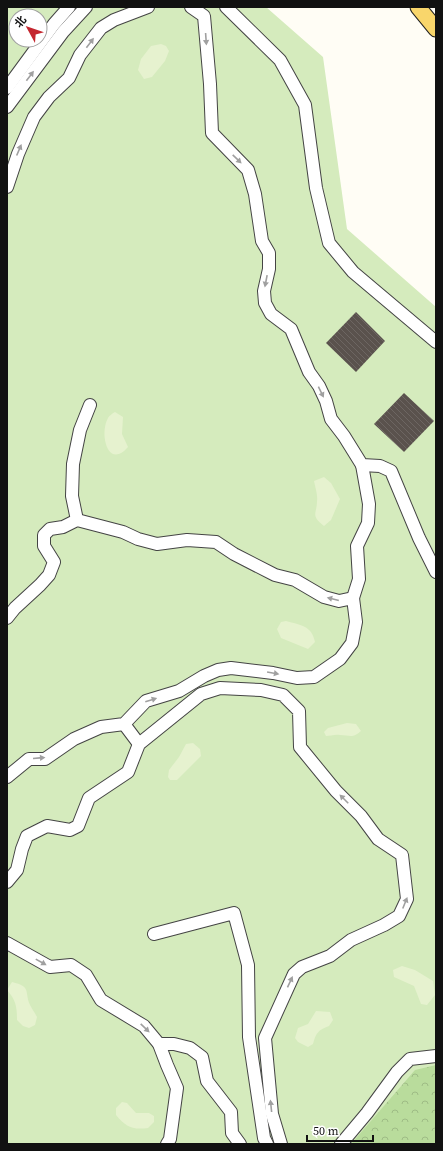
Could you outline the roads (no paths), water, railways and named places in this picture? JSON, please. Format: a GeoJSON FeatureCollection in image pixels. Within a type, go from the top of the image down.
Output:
{"type":"FeatureCollection","features":[{"type":"Feature","properties":{"kind":"main road"},"geometry":{"type":"LineString","coordinates":[[418,7],[436,29]]}},
{"type":"Feature","properties":{"kind":"street"},"geometry":{"type":"LineString","coordinates":[[7,88],[54,24],[69,7]]}},
{"type":"Feature","properties":{"kind":"street"},"geometry":{"type":"LineString","coordinates":[[7,107],[63,32],[86,7]]}},
{"type":"Feature","properties":{"kind":"street"},"geometry":{"type":"LineString","coordinates":[[7,187],[18,154],[34,117],[49,97],[69,78],[80,55],[100,28],[114,20],[148,7]]}},
{"type":"Feature","properties":{"kind":"street"},"geometry":{"type":"LineString","coordinates":[[7,777],[29,759],[45,759],[74,740],[101,727],[124,724],[146,700],[179,691],[204,676],[218,670],[231,668],[273,673],[297,678],[314,677],[340,659],[352,643],[356,622],[353,598],[360,579],[357,546],[368,523],[369,504],[362,465],[344,436],[331,419],[326,401],[319,386],[309,372],[291,329],[271,314],[264,302],[264,291],[269,269],[269,253],[262,240],[255,194],[248,170],[212,133],[209,70],[204,16],[191,7]]}},
{"type":"Feature","properties":{"kind":"street"},"geometry":{"type":"LineString","coordinates":[[226,7],[280,60],[305,105],[316,188],[329,243],[353,272],[436,342]]}},
{"type":"Feature","properties":{"kind":"street"},"geometry":{"type":"LineString","coordinates":[[77,520],[72,496],[73,464],[80,430],[90,405]]}},
{"type":"Feature","properties":{"kind":"street"},"geometry":{"type":"LineString","coordinates":[[362,465],[380,466],[391,471],[419,538],[436,572]]}},
{"type":"Feature","properties":{"kind":"street"},"geometry":{"type":"LineString","coordinates":[[7,618],[15,608],[49,575],[54,562],[44,546],[44,535],[50,529],[63,527],[77,520],[123,532],[138,539],[157,544],[187,540],[216,542],[234,554],[275,575],[295,580],[324,596],[339,601],[353,598]]}},
{"type":"Feature","properties":{"kind":"street"},"geometry":{"type":"LineString","coordinates":[[7,882],[17,870],[27,836],[47,826],[70,830],[78,826],[89,798],[128,772],[139,744],[201,694],[220,688],[261,690],[283,695],[299,711],[300,747],[336,791],[361,816],[378,839],[402,855],[407,899],[399,916],[351,940],[330,956],[302,967],[294,974],[265,1038],[272,1114],[281,1144]]}},
{"type":"Feature","properties":{"kind":"street"},"geometry":{"type":"LineString","coordinates":[[124,724],[139,744]]}},
{"type":"Feature","properties":{"kind":"street"},"geometry":{"type":"LineString","coordinates":[[154,934],[234,913],[248,966],[249,1037],[264,1138],[267,1144]]}},
{"type":"Feature","properties":{"kind":"street"},"geometry":{"type":"LineString","coordinates":[[7,943],[50,967],[71,966],[86,974],[101,1000],[144,1026],[159,1044],[178,1088],[170,1139],[167,1144]]}},
{"type":"Feature","properties":{"kind":"street"},"geometry":{"type":"LineString","coordinates":[[159,1044],[174,1044],[190,1048],[202,1057],[207,1081],[232,1112],[232,1133],[240,1144]]}},
{"type":"Feature","properties":{"kind":"street"},"geometry":{"type":"LineString","coordinates":[[341,1144],[367,1113],[396,1072],[410,1059],[436,1056]]}}]}
